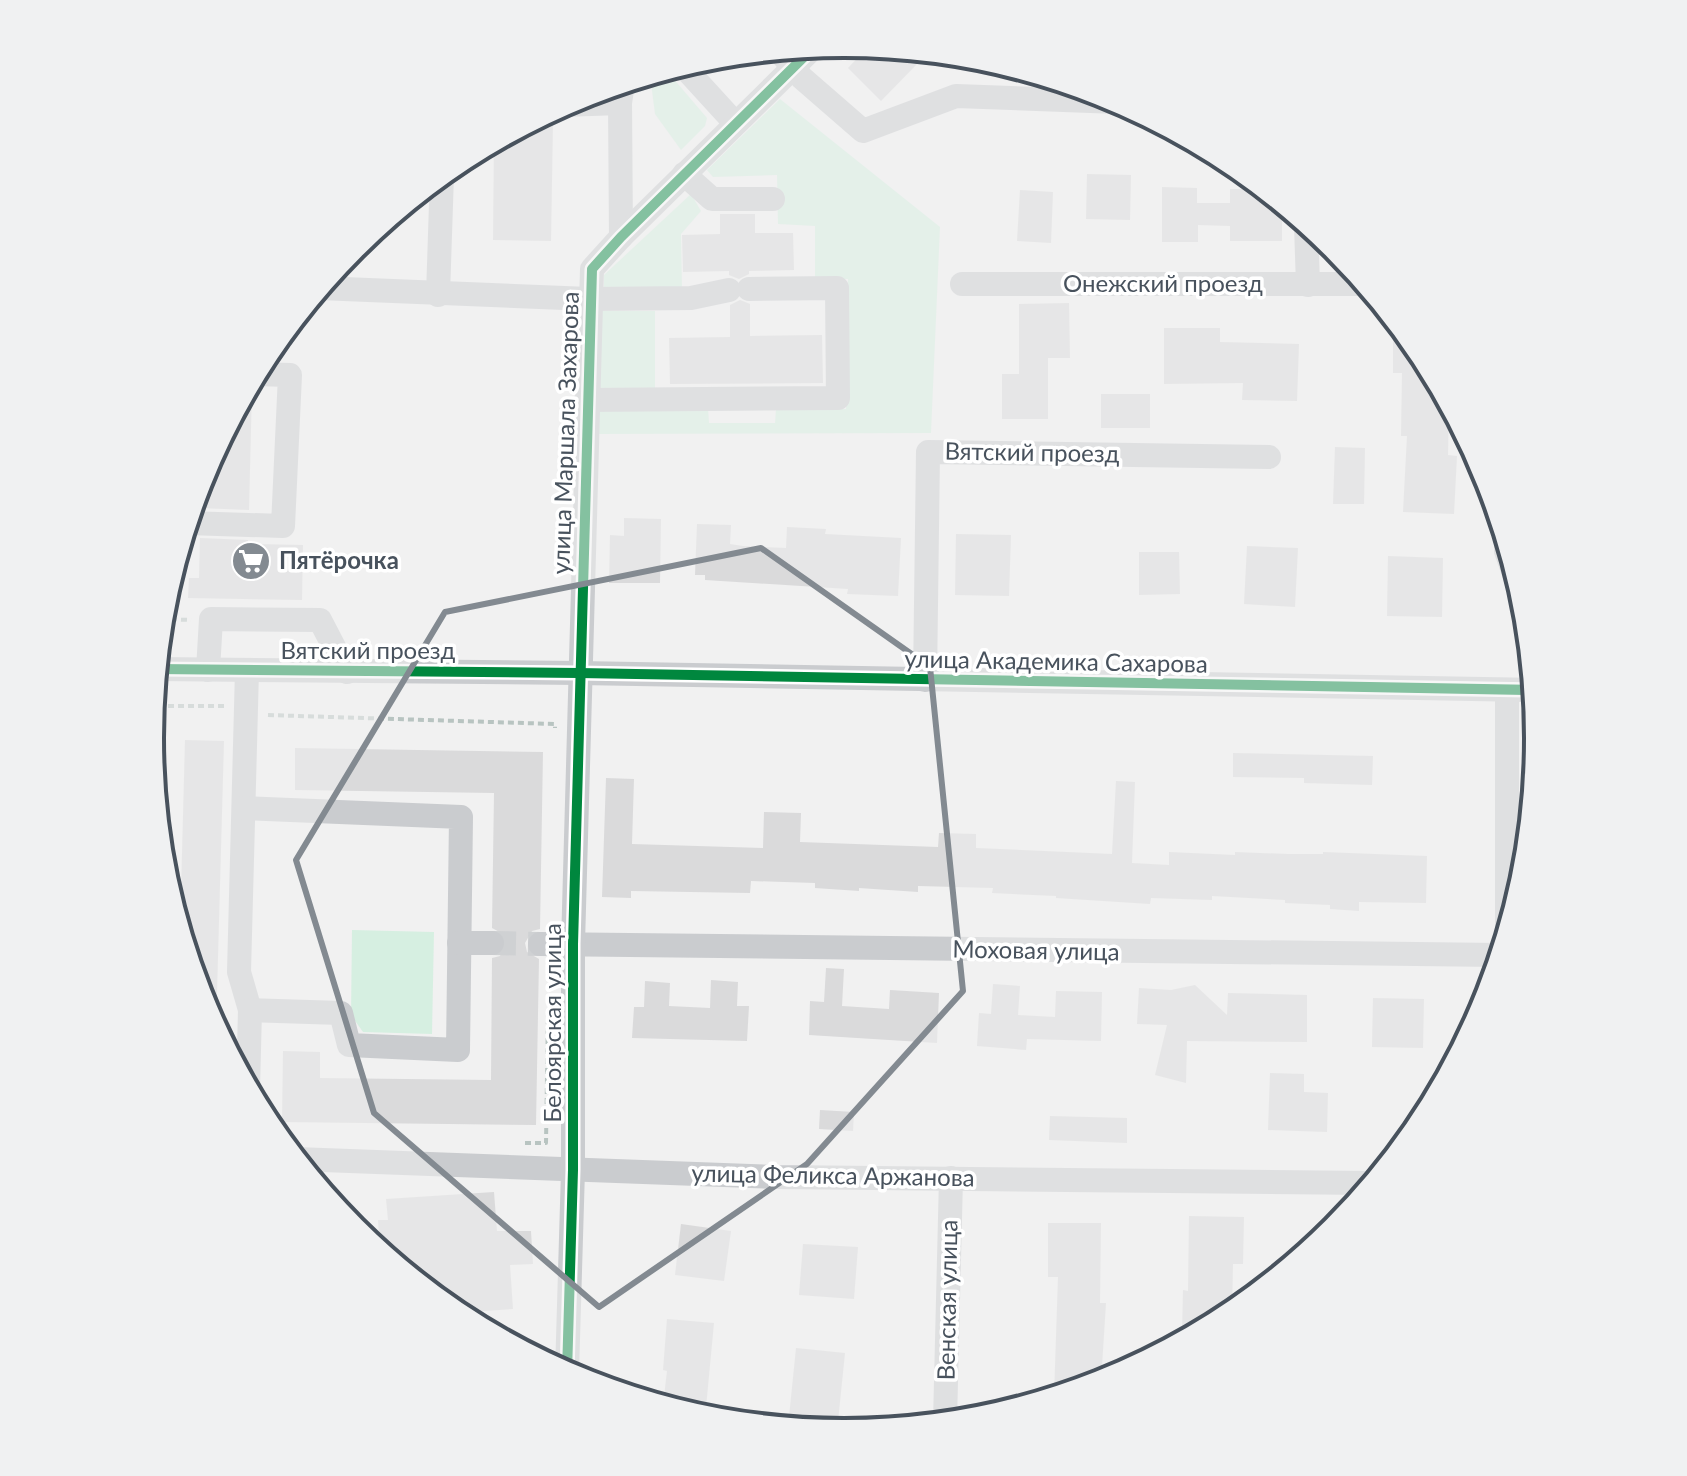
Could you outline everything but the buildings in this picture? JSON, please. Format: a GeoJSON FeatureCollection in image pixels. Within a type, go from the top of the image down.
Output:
{"type":"FeatureCollection","features":[{"type":"Feature","properties":{"kind":"street"},"geometry":{"type":"LineString","coordinates":[[787,60],[863,131],[956,96],[1079,101]]}},
{"type":"Feature","properties":{"kind":"street","name":"улица Маршала Захарова"},"geometry":{"type":"LineString","coordinates":[[579,673],[592,269],[735,123],[784,61]]}},
{"type":"Feature","properties":{"kind":"street"},"geometry":{"type":"LineString","coordinates":[[692,76],[735,123]]}},
{"type":"Feature","properties":{"kind":"street"},"geometry":{"type":"LineString","coordinates":[[621,237],[622,95]]}},
{"type":"Feature","properties":{"kind":"street"},"geometry":{"type":"LineString","coordinates":[[684,174],[712,199],[773,199]]}},
{"type":"Feature","properties":{"kind":"street"},"geometry":{"type":"LineString","coordinates":[[438,295],[441,191]]}},
{"type":"Feature","properties":{"kind":"street"},"geometry":{"type":"LineString","coordinates":[[1307,241],[1308,285]]}},
{"type":"Feature","properties":{"kind":"street","name":"Онежский проезд"},"geometry":{"type":"LineString","coordinates":[[962,284],[1350,284]]}},
{"type":"Feature","properties":{"kind":"street"},"geometry":{"type":"LineString","coordinates":[[333,289],[589,299],[691,298],[739,290],[837,288],[838,398],[586,400]]}},
{"type":"Feature","properties":{"kind":"street"},"geometry":{"type":"LineString","coordinates":[[199,523],[283,526],[290,375],[269,374]]}},
{"type":"Feature","properties":{"kind":"street","name":"Вятский проезд"},"geometry":{"type":"LineString","coordinates":[[925,680],[928,452],[1269,457]]}},
{"type":"Feature","properties":{"kind":"street"},"geometry":{"type":"LineString","coordinates":[[208,670],[211,619],[320,620],[347,672]]}},
{"type":"Feature","properties":{"kind":"street","name":"Вятский проезд"},"geometry":{"type":"LineString","coordinates":[[167,669],[579,673]]}},
{"type":"Feature","properties":{"kind":"street"},"geometry":{"type":"LineString","coordinates":[[247,670],[239,972],[250,1010],[249,1066]]}},
{"type":"Feature","properties":{"kind":"street","name":"улица Академика Сахарова"},"geometry":{"type":"LineString","coordinates":[[579,673],[1522,690]]}},
{"type":"Feature","properties":{"kind":"street","name":"Белоярская улица"},"geometry":{"type":"LineString","coordinates":[[567,1359],[579,673]]}},
{"type":"Feature","properties":{"kind":"street"},"geometry":{"type":"LineString","coordinates":[[1507,690],[1507,884]]}},
{"type":"Feature","properties":{"kind":"street"},"geometry":{"type":"LineString","coordinates":[[244,808],[461,817],[458,1050],[349,1045],[341,1013],[250,1010]]}},
{"type":"Feature","properties":{"kind":"street"},"geometry":{"type":"LineString","coordinates":[[459,943],[492,943]]}},
{"type":"Feature","properties":{"kind":"street","name":"Моховая улица"},"geometry":{"type":"LineString","coordinates":[[540,944],[1488,955]]}},
{"type":"Feature","properties":{"kind":"street","name":"улица Феликса Аржанова"},"geometry":{"type":"LineString","coordinates":[[310,1160],[777,1177],[951,1178],[1352,1189]]}},
{"type":"Feature","properties":{"kind":"street","name":"Венская улица"},"geometry":{"type":"LineString","coordinates":[[945,1410],[951,1178]]}},
{"type":"Feature","properties":{"kind":"highlighted area"},"geometry":{"type":"Polygon","coordinates":[[[761,548],[930,667],[963,991],[807,1164],[599,1307],[374,1113],[296,860],[445,612],[761,548]]]}},
{"type":"Feature","properties":{"kind":"green space"},"geometry":{"type":"Polygon","coordinates":[[[674,80],[707,118],[705,126],[681,150],[655,114],[651,86],[674,80]]]}},
{"type":"Feature","properties":{"kind":"green space"},"geometry":{"type":"Polygon","coordinates":[[[780,99],[940,227],[931,433],[597,434],[598,409],[708,407],[709,423],[775,423],[776,409],[846,409],[848,279],[815,279],[815,226],[778,224],[777,175],[713,177],[707,170],[780,99]]]}},
{"type":"Feature","properties":{"kind":"green space"},"geometry":{"type":"Polygon","coordinates":[[[691,194],[701,211],[681,234],[682,289],[604,290],[604,275],[691,194]]]}},
{"type":"Feature","properties":{"kind":"green space"},"geometry":{"type":"Polygon","coordinates":[[[599,311],[655,311],[655,390],[598,390],[599,311]]]}},
{"type":"Feature","properties":{"kind":"green space"},"geometry":{"type":"Polygon","coordinates":[[[352,930],[434,932],[432,1034],[363,1032],[351,1015],[352,930]]]}},
{"type":"Feature","properties":{"kind":"tunnel"},"geometry":{"type":"LineString","coordinates":[[492,943],[540,944]]}},
{"type":"Feature","properties":{"kind":"cycle path"},"geometry":{"type":"LineString","coordinates":[[567,1359],[573,1170],[573,944],[592,269],[802,59]]}},
{"type":"Feature","properties":{"kind":"cycle path"},"geometry":{"type":"LineString","coordinates":[[167,669],[1522,690]]}},
{"type":"Feature","properties":{"kind":"place","name":"Пятёрочка"},"geometry":{"type":"Point","coordinates":[251,561]}}]}
